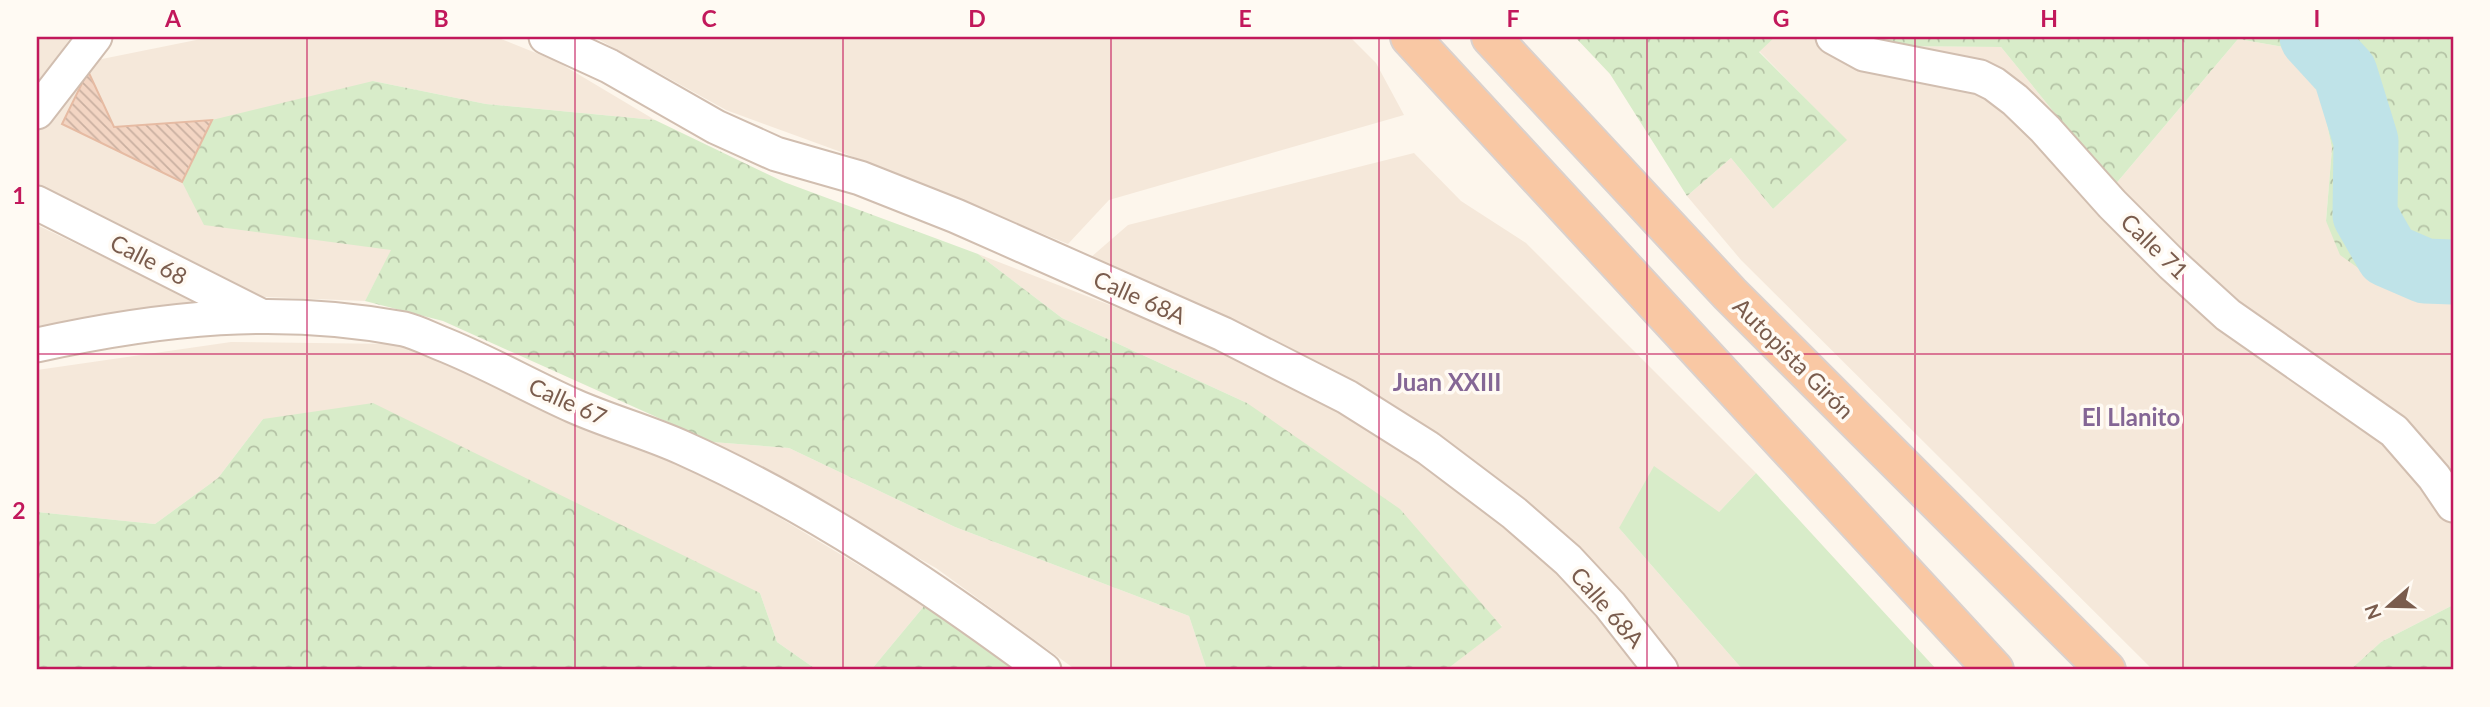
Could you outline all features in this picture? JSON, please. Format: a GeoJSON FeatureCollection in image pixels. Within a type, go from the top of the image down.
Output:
{"type":"FeatureCollection","features":[{"type":"Feature","properties":{"kind":"highway"},"geometry":{"type":"LineString","coordinates":[[1410,37],[1994,670]]}},
{"type":"Feature","properties":{"kind":"highway","name":"Autopista Girón"},"geometry":{"type":"LineString","coordinates":[[1491,37],[1730,294],[2106,670]]}},
{"type":"Feature","properties":{"kind":"street","name":"Calle 68A"},"geometry":{"type":"LineString","coordinates":[[546,37],[609,66],[716,127],[764,149],[860,178],[956,216],[1223,334],[1347,397],[1428,448],[1514,513],[1568,560],[1610,605],[1661,670]]}},
{"type":"Feature","properties":{"kind":"street","name":"Calle 71"},"geometry":{"type":"LineString","coordinates":[[1833,37],[1864,54],[1967,74],[1994,84],[2045,129],[2112,204],[2228,315],[2394,431],[2434,477],[2453,505]]}},
{"type":"Feature","properties":{"kind":"street"},"geometry":{"type":"LineString","coordinates":[[37,112],[102,38]]}},
{"type":"Feature","properties":{"kind":"street","name":"Calle 68"},"geometry":{"type":"LineString","coordinates":[[37,203],[261,316]]}},
{"type":"Feature","properties":{"kind":"street","name":"Calle 67"},"geometry":{"type":"LineString","coordinates":[[37,345],[113,328],[185,320],[261,316],[324,318],[407,330],[476,357],[575,407],[682,447],[784,500],[852,539],[954,604],[1044,670]]}},
{"type":"Feature","properties":{"kind":"shaded area"},"geometry":{"type":"Polygon","coordinates":[[[37,37],[71,37],[37,86],[37,37]]]}},
{"type":"Feature","properties":{"kind":"shaded area"},"geometry":{"type":"Polygon","coordinates":[[[211,37],[496,37],[556,61],[655,120],[486,104],[373,81],[392,250],[365,301],[244,296],[37,188],[37,125],[92,61],[211,37]]]}},
{"type":"Feature","properties":{"kind":"shaded area"},"geometry":{"type":"Polygon","coordinates":[[[594,37],[1350,37],[1376,63],[1404,115],[1109,200],[1068,244],[841,152],[726,110],[594,37]]]}},
{"type":"Feature","properties":{"kind":"shaded area"},"geometry":{"type":"Polygon","coordinates":[[[1775,37],[1873,37],[1885,46],[2001,47],[2114,186],[2238,39],[2290,48],[2318,81],[2332,148],[2326,221],[2379,283],[2453,286],[2453,605],[2381,642],[2350,670],[2153,670],[1741,260],[1687,196],[1731,158],[1773,209],[1846,140],[1759,51],[1775,37]]]}},
{"type":"Feature","properties":{"kind":"shaded area"},"geometry":{"type":"Polygon","coordinates":[[[1414,153],[1461,201],[1526,243],[1756,473],[1719,512],[1619,528],[1743,670],[1671,670],[1433,436],[1090,258],[1128,225],[1414,153]]]}},
{"type":"Feature","properties":{"kind":"shaded area"},"geometry":{"type":"Polygon","coordinates":[[[37,225],[203,305],[37,326],[37,225]]]}},
{"type":"Feature","properties":{"kind":"shaded area"},"geometry":{"type":"Polygon","coordinates":[[[978,254],[1185,334],[1326,399],[1441,470],[1586,591],[1647,670],[1446,670],[1502,626],[1247,403],[1062,318],[978,254]]]}},
{"type":"Feature","properties":{"kind":"shaded area"},"geometry":{"type":"Polygon","coordinates":[[[231,342],[396,344],[502,383],[573,422],[710,476],[925,605],[871,670],[817,670],[777,642],[760,593],[263,419],[218,478],[155,524],[37,512],[37,370],[231,342]]]}},
{"type":"Feature","properties":{"kind":"shaded area"},"geometry":{"type":"Polygon","coordinates":[[[712,442],[789,448],[955,527],[1189,616],[1207,670],[1076,670],[936,568],[712,442]]]}},
{"type":"Feature","properties":{"kind":"green space"},"geometry":{"type":"Polygon","coordinates":[[[1575,37],[1775,37],[1759,52],[1847,140],[1773,209],[1731,158],[1687,196],[1610,74],[1575,37]]]}},
{"type":"Feature","properties":{"kind":"green space"},"geometry":{"type":"Polygon","coordinates":[[[1873,37],[2453,37],[2453,286],[2379,283],[2340,255],[2326,221],[2332,148],[2318,81],[2290,48],[2238,39],[2114,186],[2001,47],[1885,46],[1873,37]]]}},
{"type":"Feature","properties":{"kind":"green space"},"geometry":{"type":"Polygon","coordinates":[[[373,81],[486,104],[655,120],[784,182],[978,254],[1062,318],[1247,403],[1400,509],[1502,627],[1446,670],[1207,670],[1189,616],[955,527],[789,448],[712,442],[443,321],[365,301],[391,250],[204,225],[182,182],[212,120],[373,81]]]}},
{"type":"Feature","properties":{"kind":"green space"},"geometry":{"type":"Polygon","coordinates":[[[373,403],[760,593],[777,642],[817,670],[37,670],[37,512],[155,524],[218,478],[263,419],[373,403]]]}},
{"type":"Feature","properties":{"kind":"green space"},"geometry":{"type":"Polygon","coordinates":[[[1654,466],[1719,512],[1756,473],[1937,670],[1743,670],[1619,528],[1654,466]]]}},
{"type":"Feature","properties":{"kind":"green space"},"geometry":{"type":"Polygon","coordinates":[[[925,605],[1014,670],[871,670],[925,605]]]}},
{"type":"Feature","properties":{"kind":"green space"},"geometry":{"type":"Polygon","coordinates":[[[2453,605],[2453,670],[2350,670],[2381,642],[2453,605]]]}},
{"type":"Feature","properties":{"kind":"building"},"geometry":{"type":"Polygon","coordinates":[[[88,71],[114,127],[212,120],[182,182],[62,124],[88,71]]]}},
{"type":"Feature","properties":{"kind":"waterway"},"geometry":{"type":"LineString","coordinates":[[2312,37],[2345,73],[2366,141],[2365,215],[2388,255],[2425,271],[2453,272]]}},
{"type":"Feature","properties":{"kind":"district","name":"Juan XXIII"},"geometry":{"type":"Point","coordinates":[1447,381]}},
{"type":"Feature","properties":{"kind":"district","name":"El Llanito"},"geometry":{"type":"Point","coordinates":[2131,416]}}]}
